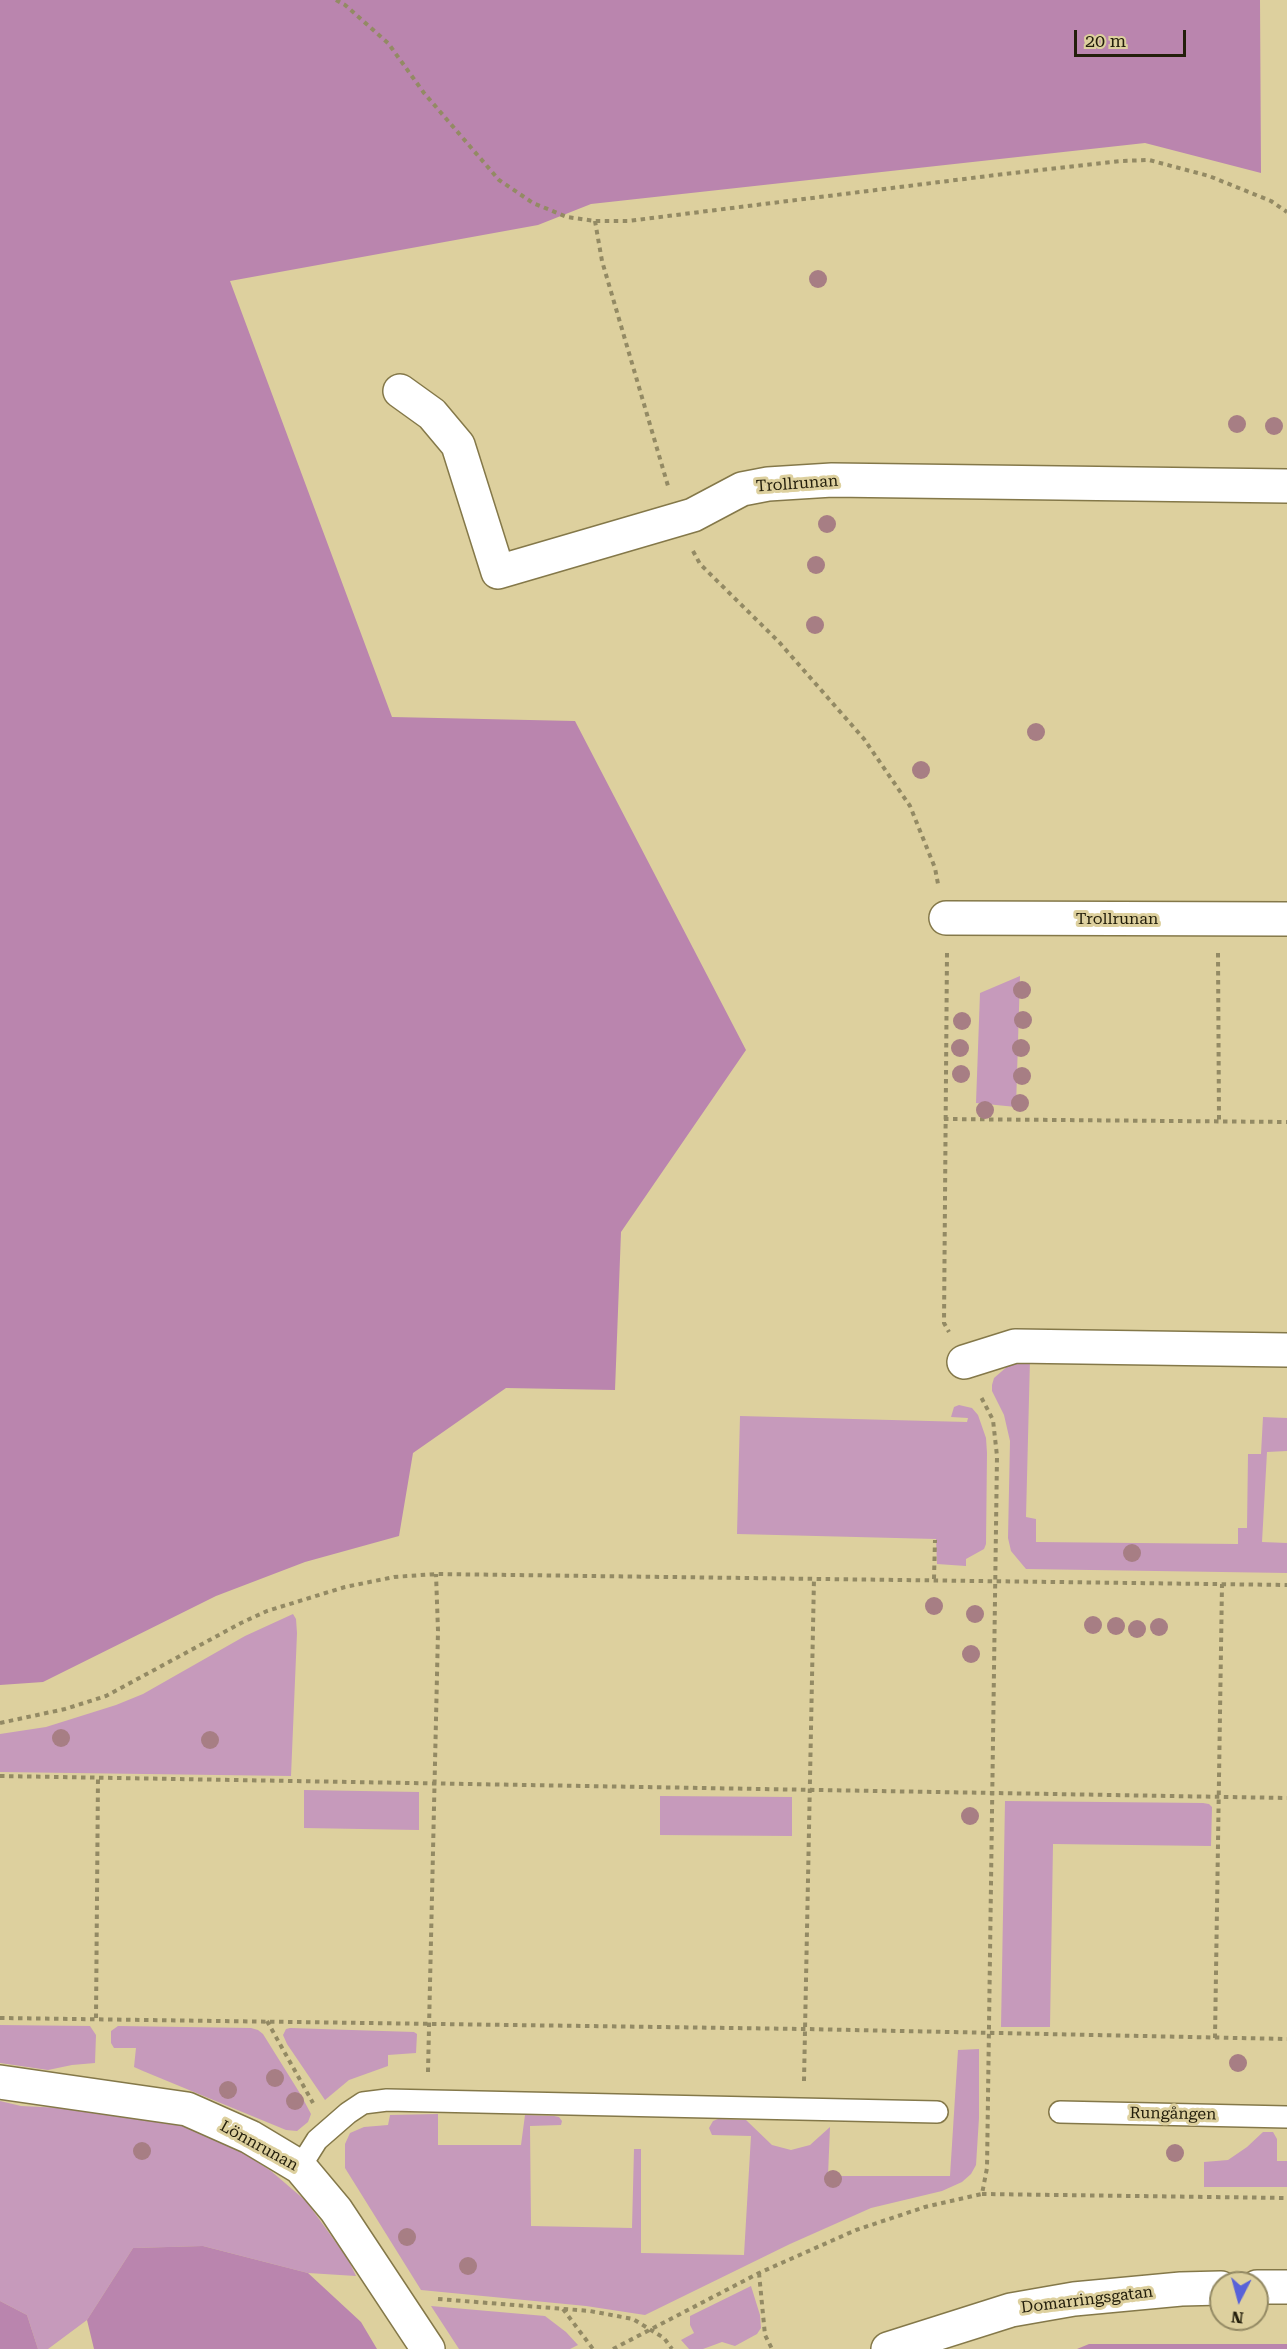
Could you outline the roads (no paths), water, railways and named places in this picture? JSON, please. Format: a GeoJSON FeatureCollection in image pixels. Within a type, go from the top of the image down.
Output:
{"type":"FeatureCollection","features":[{"type":"Feature","properties":{"kind":"street","name":"Trollrunan"},"geometry":{"type":"LineString","coordinates":[[400,392],[432,414],[458,445],[498,572],[678,520],[693,515],[742,489],[768,484],[844,480],[1287,486]]}},
{"type":"Feature","properties":{"kind":"street","name":"Trollrunan"},"geometry":{"type":"LineString","coordinates":[[946,918],[1287,920]]}},
{"type":"Feature","properties":{"kind":"street"},"geometry":{"type":"LineString","coordinates":[[964,1362],[1015,1346],[1287,1350]]}},
{"type":"Feature","properties":{"kind":"street","name":"Lönnrunan"},"geometry":{"type":"LineString","coordinates":[[0,2082],[187,2109],[250,2137],[300,2167],[336,2210],[428,2349]]}},
{"type":"Feature","properties":{"kind":"street"},"geometry":{"type":"LineString","coordinates":[[1269,2288],[1287,2287]]}},
{"type":"Feature","properties":{"kind":"street","name":"Domarringsgatan"},"geometry":{"type":"LineString","coordinates":[[888,2349],[1011,2310],[1074,2299],[1209,2288]]}},
{"type":"Feature","properties":{"kind":"lane"},"geometry":{"type":"LineString","coordinates":[[300,2167],[317,2140],[363,2103],[387,2100],[937,2112]]}},
{"type":"Feature","properties":{"kind":"lane","name":"Rungången"},"geometry":{"type":"LineString","coordinates":[[1060,2112],[1287,2116]]}}]}
